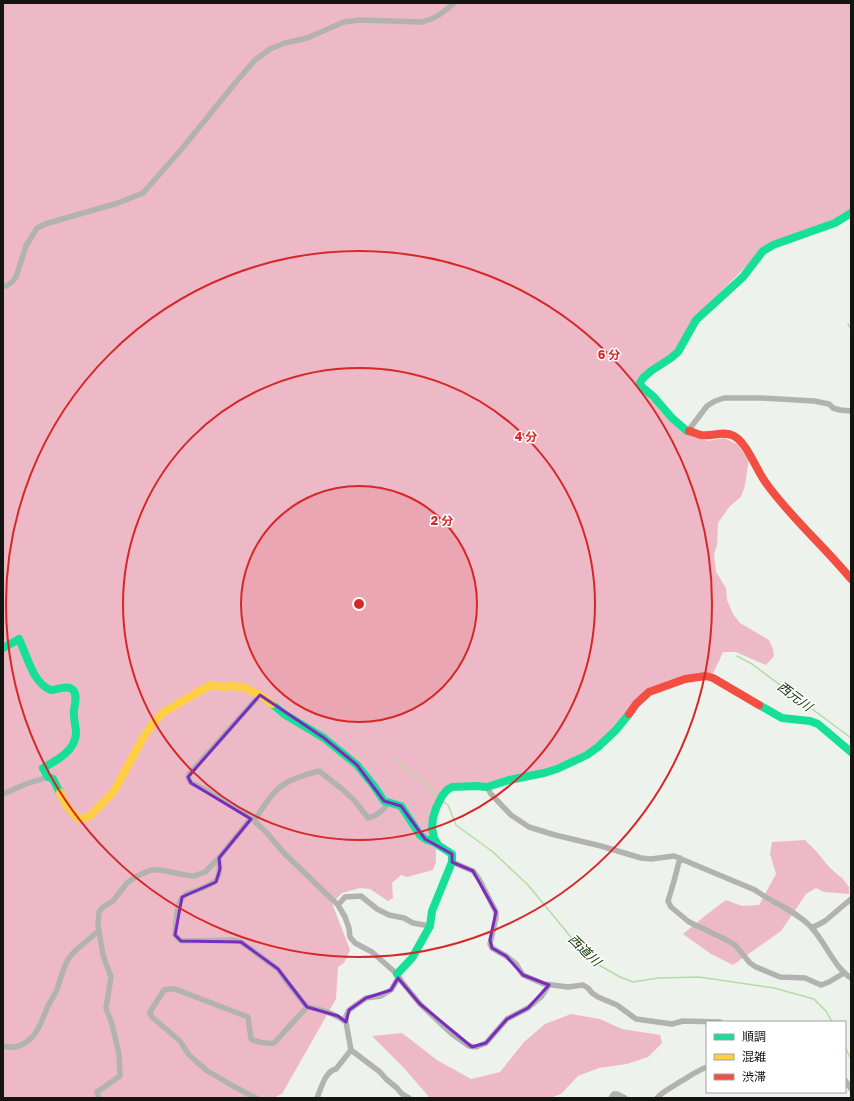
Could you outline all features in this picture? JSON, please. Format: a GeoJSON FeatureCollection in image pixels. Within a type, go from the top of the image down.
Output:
{"type":"FeatureCollection","features":[{"type":"Feature","properties":{"kind":"street"},"geometry":{"type":"LineString","coordinates":[[3,286],[6,286],[12,282],[16,276],[26,246],[37,228],[45,224],[118,203],[143,193],[180,151],[255,60],[266,51],[285,43],[307,38],[344,22],[360,20],[422,22],[442,14],[454,3]]}},
{"type":"Feature","properties":{"kind":"street"},"geometry":{"type":"LineString","coordinates":[[687,432],[672,418],[654,397],[641,386],[640,384],[642,381],[656,368],[675,355],[682,346],[696,320],[743,276],[763,251],[773,245],[835,223],[851,213]]}},
{"type":"Feature","properties":{"kind":"street"},"geometry":{"type":"LineString","coordinates":[[687,432],[707,406],[714,401],[724,398],[761,398],[814,401],[829,404],[833,408],[840,410],[851,410]]}},
{"type":"Feature","properties":{"kind":"street"},"geometry":{"type":"LineString","coordinates":[[687,432],[691,430],[702,435],[726,433],[736,437],[745,447],[766,484],[851,579]]}},
{"type":"Feature","properties":{"kind":"street"},"geometry":{"type":"LineString","coordinates":[[3,648],[19,639],[34,675],[41,684],[51,691],[67,688],[72,689],[75,693],[75,740],[63,756],[43,768],[48,777],[53,779],[58,786],[67,806],[77,818],[80,819],[90,816],[114,791],[144,736],[154,722],[164,712],[212,685],[224,687],[243,687],[260,695],[284,714],[324,738],[357,765],[374,786],[386,806],[382,812],[368,818],[354,800],[319,771],[286,783],[278,789],[205,872],[194,876],[161,870],[151,870],[135,877],[127,883],[113,901],[99,912],[98,917],[103,956],[111,977],[106,1008],[112,1024],[118,1054],[120,1076],[97,1092],[99,1098]]}},
{"type":"Feature","properties":{"kind":"street"},"geometry":{"type":"LineString","coordinates":[[409,1098],[402,1094],[380,1072],[351,1050],[346,1016],[350,1010],[366,998],[381,996],[391,990],[398,976],[412,958],[430,926],[432,910],[452,862],[452,854],[440,848],[436,843],[431,824],[438,802],[445,791],[452,787],[487,787],[509,780],[558,769],[598,748],[616,730],[636,704],[649,692],[678,681],[706,676],[713,678],[782,718],[818,724],[851,752]]}},
{"type":"Feature","properties":{"kind":"street"},"geometry":{"type":"LineString","coordinates":[[260,695],[194,769],[188,777],[191,783],[206,790],[252,819],[266,832],[284,853],[338,906],[345,917],[349,928],[350,937],[356,944],[372,952],[398,976],[420,1004],[452,1034],[469,1046],[482,1046],[486,1043],[507,1019],[528,1008],[541,997],[549,985]]}},
{"type":"Feature","properties":{"kind":"street"},"geometry":{"type":"LineString","coordinates":[[3,794],[26,784],[48,777]]}},
{"type":"Feature","properties":{"kind":"street"},"geometry":{"type":"LineString","coordinates":[[487,787],[491,794],[511,815],[529,827],[555,836],[601,846],[641,858],[651,859],[674,856],[755,890],[801,918],[812,928],[844,973],[851,978]]}},
{"type":"Feature","properties":{"kind":"street"},"geometry":{"type":"LineString","coordinates":[[384,801],[402,806],[420,835],[425,839],[436,843]]}},
{"type":"Feature","properties":{"kind":"street"},"geometry":{"type":"LineString","coordinates":[[218,858],[220,869],[216,882],[182,897],[179,904],[175,935],[181,941],[233,940],[241,942],[278,968],[307,1007],[338,1016],[346,1022]]}},
{"type":"Feature","properties":{"kind":"street"},"geometry":{"type":"LineString","coordinates":[[680,858],[668,901],[671,907],[688,922],[725,939],[735,945],[750,963],[780,977],[805,978],[821,985],[844,973]]}},
{"type":"Feature","properties":{"kind":"street"},"geometry":{"type":"LineString","coordinates":[[452,862],[473,871],[478,878],[496,912],[490,944],[492,948],[516,964],[523,975],[549,985],[568,987],[583,985],[592,993],[617,1005],[636,1019],[672,1024],[683,1021],[706,1022]]}},
{"type":"Feature","properties":{"kind":"street"},"geometry":{"type":"LineString","coordinates":[[338,906],[345,897],[361,896],[377,909],[389,915],[404,918],[413,923],[430,926]]}},
{"type":"Feature","properties":{"kind":"street"},"geometry":{"type":"LineString","coordinates":[[812,928],[825,921],[851,899]]}},
{"type":"Feature","properties":{"kind":"street"},"geometry":{"type":"LineString","coordinates":[[3,1046],[8,1048],[16,1047],[35,1036],[57,990],[66,963],[74,952],[99,930]]}},
{"type":"Feature","properties":{"kind":"street"},"geometry":{"type":"LineString","coordinates":[[256,1098],[206,1070],[189,1055],[180,1041],[153,1018],[150,1012],[164,990],[175,989],[248,1017],[251,1039],[258,1043],[268,1044],[274,1043],[307,1007]]}},
{"type":"Feature","properties":{"kind":"street"},"geometry":{"type":"LineString","coordinates":[[317,1098],[327,1075],[332,1070],[336,1069],[351,1050]]}},
{"type":"Feature","properties":{"kind":"street"},"geometry":{"type":"LineString","coordinates":[[657,1098],[662,1092],[706,1066]]}},
{"type":"Feature","properties":{"kind":"street"},"geometry":{"type":"LineString","coordinates":[[611,1098],[614,1094],[617,1094],[625,1098]]}},
{"type":"Feature","properties":{"kind":"highlighted area"},"geometry":{"type":"Polygon","coordinates":[[[260,695],[324,738],[357,765],[384,801],[401,806],[425,839],[452,854],[452,862],[473,871],[496,912],[490,940],[492,948],[506,956],[523,975],[549,985],[528,1008],[507,1019],[486,1043],[472,1047],[420,1004],[398,978],[391,990],[366,998],[349,1010],[346,1022],[338,1016],[307,1007],[278,969],[241,942],[181,941],[175,935],[182,897],[216,882],[220,869],[219,858],[251,819],[191,783],[188,777],[260,695]]]}},
{"type":"Feature","properties":{"kind":"shaded area"},"geometry":{"type":"Polygon","coordinates":[[[3,3],[851,3],[851,210],[840,218],[766,246],[695,318],[673,355],[640,380],[684,433],[708,441],[724,438],[737,444],[749,459],[745,485],[741,497],[730,506],[718,523],[717,545],[714,554],[716,572],[726,588],[727,600],[733,614],[740,623],[769,640],[774,656],[766,665],[736,652],[723,652],[712,675],[650,689],[610,734],[591,751],[544,771],[481,785],[454,784],[435,803],[436,862],[433,870],[407,877],[401,875],[392,883],[393,898],[388,901],[370,889],[360,888],[342,893],[332,903],[350,950],[344,963],[338,967],[336,999],[282,1094],[273,1098],[3,1098],[3,3]]]}},
{"type":"Feature","properties":{"kind":"shaded area"},"geometry":{"type":"Polygon","coordinates":[[[805,840],[830,868],[843,879],[849,887],[849,894],[824,892],[816,888],[806,894],[781,931],[733,965],[711,954],[683,934],[726,900],[742,906],[759,905],[776,874],[770,854],[772,842],[805,840]]]}},
{"type":"Feature","properties":{"kind":"shaded area"},"geometry":{"type":"Polygon","coordinates":[[[571,1014],[600,1019],[622,1029],[660,1035],[662,1043],[648,1057],[627,1064],[599,1068],[578,1076],[561,1094],[550,1098],[430,1098],[404,1068],[372,1036],[402,1033],[437,1060],[471,1079],[500,1072],[524,1042],[545,1024],[571,1014]]]}},
{"type":"Feature","properties":{"kind":"waterway"},"geometry":{"type":"LineString","coordinates":[[848,324],[851,329]]}},
{"type":"Feature","properties":{"kind":"waterway","name":"西元川"},"geometry":{"type":"LineString","coordinates":[[737,656],[752,664],[851,738]]}},
{"type":"Feature","properties":{"kind":"waterway","name":"西道川"},"geometry":{"type":"LineString","coordinates":[[395,760],[422,781],[438,796]]}},
{"type":"Feature","properties":{"kind":"waterway","name":"西道川"},"geometry":{"type":"LineString","coordinates":[[442,800],[448,805],[456,825],[493,852],[528,885],[570,936],[599,965],[620,977],[633,982],[658,978],[699,977],[774,988],[814,999],[826,1011],[831,1021]]}},
{"type":"Feature","properties":{"kind":"waterway","name":"西道川"},"geometry":{"type":"LineString","coordinates":[[846,1049],[851,1059]]}},
{"type":"Feature","properties":{"kind":"traffic: fast"},"geometry":{"type":"LineString","coordinates":[[689,431],[687,431],[672,418],[654,397],[641,386],[640,383],[643,378],[678,352],[696,320],[743,277],[763,251],[773,245],[835,223],[851,213]]}},
{"type":"Feature","properties":{"kind":"traffic: fast"},"geometry":{"type":"LineString","coordinates":[[3,648],[19,639],[31,668],[45,687],[51,690],[67,687],[72,689],[75,693],[75,740],[64,755],[43,768],[48,777],[53,779],[60,793]]}},
{"type":"Feature","properties":{"kind":"traffic: fast"},"geometry":{"type":"LineString","coordinates":[[272,704],[284,714],[324,738],[357,765],[384,801],[401,806],[420,835],[425,839],[436,843]]}},
{"type":"Feature","properties":{"kind":"traffic: fast"},"geometry":{"type":"LineString","coordinates":[[759,705],[782,718],[810,721],[818,724],[851,752]]}},
{"type":"Feature","properties":{"kind":"traffic: fast"},"geometry":{"type":"LineString","coordinates":[[397,974],[412,958],[430,926],[432,911],[452,862],[452,854],[438,845],[434,838],[432,828],[436,808],[447,790],[452,787],[487,787],[509,780],[557,769],[587,755],[598,747],[616,730],[629,714]]}},
{"type":"Feature","properties":{"kind":"traffic: slow"},"geometry":{"type":"LineString","coordinates":[[60,793],[67,806],[77,818],[80,819],[90,816],[114,791],[144,736],[154,722],[164,712],[210,685],[243,687],[260,695],[272,704]]}},
{"type":"Feature","properties":{"kind":"traffic: jam"},"geometry":{"type":"LineString","coordinates":[[689,431],[701,435],[730,434],[739,440],[748,451],[762,478],[776,496],[851,579]]}},
{"type":"Feature","properties":{"kind":"traffic: jam"},"geometry":{"type":"LineString","coordinates":[[629,714],[636,704],[649,692],[685,679],[706,676],[713,678],[759,705]]}}]}
